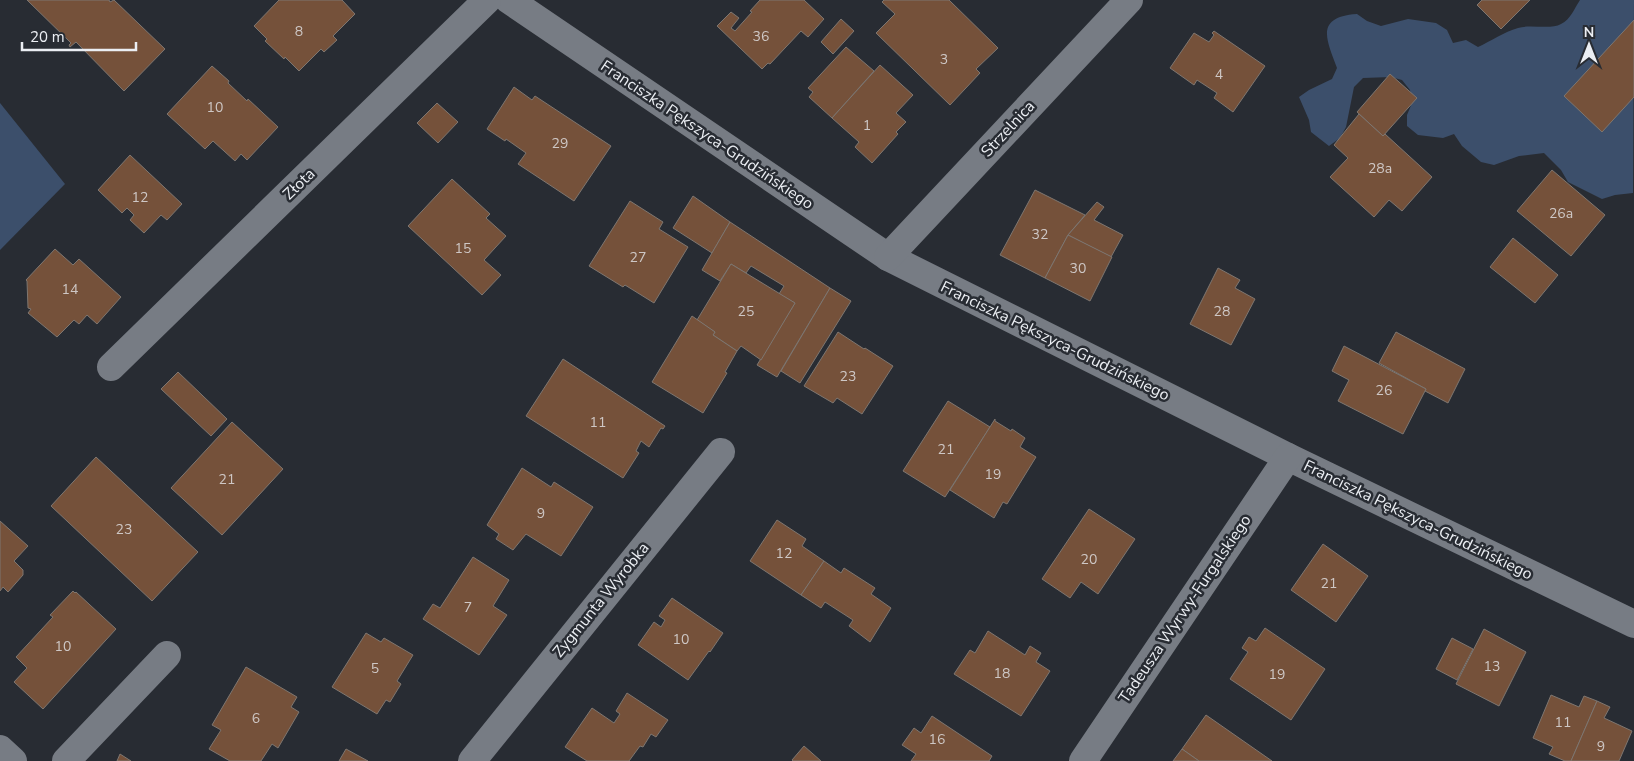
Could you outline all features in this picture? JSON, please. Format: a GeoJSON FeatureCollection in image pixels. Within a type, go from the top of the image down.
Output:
{"type":"FeatureCollection","features":[{"type":"Feature","properties":{"kind":"street","name":"Złota"},"geometry":{"type":"LineString","coordinates":[[111,367],[486,0]]}},
{"type":"Feature","properties":{"kind":"street","name":"Franciszka Pększyca-Grudzińskiego"},"geometry":{"type":"LineString","coordinates":[[510,0],[888,257],[1288,457],[1634,624]]}},
{"type":"Feature","properties":{"kind":"street","name":"Strzelnica"},"geometry":{"type":"LineString","coordinates":[[888,257],[1129,0]]}},
{"type":"Feature","properties":{"kind":"street","name":"Zygmunta Wyrobka"},"geometry":{"type":"LineString","coordinates":[[484,757],[722,452]]}},
{"type":"Feature","properties":{"kind":"street","name":"Tadeusza Wyrwy-Furgalskiego"},"geometry":{"type":"LineString","coordinates":[[1083,761],[1288,457]]}},
{"type":"Feature","properties":{"kind":"street"},"geometry":{"type":"LineString","coordinates":[[66,761],[167,655]]}},
{"type":"Feature","properties":{"kind":"street"},"geometry":{"type":"LineString","coordinates":[[0,749],[14,761]]}},
{"type":"Feature","properties":{"kind":"shaded area"},"geometry":{"type":"Polygon","coordinates":[[[1580,0],[1634,0],[1633,193],[1602,199],[1568,182],[1561,170],[1544,153],[1519,156],[1494,165],[1481,162],[1462,146],[1454,134],[1443,138],[1418,135],[1407,126],[1407,115],[1412,103],[1410,90],[1402,80],[1391,77],[1363,78],[1354,87],[1346,127],[1340,138],[1329,146],[1311,132],[1309,120],[1299,97],[1332,79],[1337,68],[1327,39],[1327,31],[1329,25],[1335,20],[1357,14],[1367,21],[1381,26],[1408,19],[1436,23],[1447,30],[1453,43],[1466,40],[1478,47],[1518,28],[1557,26],[1570,17],[1580,0]]]}},
{"type":"Feature","properties":{"kind":"shaded area"},"geometry":{"type":"Polygon","coordinates":[[[0,103],[65,184],[0,250],[0,103]]]}},
{"type":"Feature","properties":{"kind":"building"},"geometry":{"type":"Polygon","coordinates":[[[27,0],[109,0],[110,2],[114,0],[165,49],[124,91],[76,42],[70,47],[71,43],[27,0]]]}},
{"type":"Feature","properties":{"kind":"building"},"geometry":{"type":"Polygon","coordinates":[[[279,0],[342,0],[355,14],[333,36],[337,40],[324,52],[321,49],[299,71],[265,41],[267,39],[254,26],[279,0]]]}},
{"type":"Feature","properties":{"kind":"building"},"geometry":{"type":"Polygon","coordinates":[[[760,0],[804,0],[824,19],[808,37],[801,31],[770,64],[768,63],[762,69],[717,26],[731,12],[739,18],[731,28],[735,31],[760,0]]]}},
{"type":"Feature","properties":{"kind":"building"},"geometry":{"type":"Polygon","coordinates":[[[884,0],[949,0],[998,48],[976,69],[980,73],[950,105],[876,33],[895,14],[882,2],[884,0]]]}},
{"type":"Feature","properties":{"kind":"building"},"geometry":{"type":"Polygon","coordinates":[[[1482,0],[1530,0],[1501,29],[1477,5],[1482,0]]]}},
{"type":"Feature","properties":{"kind":"building"},"geometry":{"type":"Polygon","coordinates":[[[841,19],[854,31],[833,54],[821,42],[841,19]]]}},
{"type":"Feature","properties":{"kind":"building"},"geometry":{"type":"Polygon","coordinates":[[[1634,20],[1634,97],[1602,132],[1564,96],[1634,20]]]}},
{"type":"Feature","properties":{"kind":"building"},"geometry":{"type":"Polygon","coordinates":[[[1214,31],[1265,66],[1233,112],[1214,98],[1217,93],[1197,80],[1194,85],[1170,68],[1194,33],[1209,42],[1214,35],[1212,33],[1214,31]]]}},
{"type":"Feature","properties":{"kind":"building"},"geometry":{"type":"Polygon","coordinates":[[[846,47],[874,71],[832,118],[809,97],[813,92],[808,88],[846,47]]]}},
{"type":"Feature","properties":{"kind":"building"},"geometry":{"type":"Polygon","coordinates":[[[880,65],[913,95],[896,113],[906,122],[896,132],[898,134],[872,163],[855,147],[859,142],[832,118],[880,65]]]}},
{"type":"Feature","properties":{"kind":"building"},"geometry":{"type":"Polygon","coordinates":[[[212,66],[247,101],[248,99],[278,127],[247,160],[241,154],[235,161],[213,141],[205,149],[167,114],[212,66]]]}},
{"type":"Feature","properties":{"kind":"building"},"geometry":{"type":"Polygon","coordinates":[[[1390,74],[1417,98],[1383,136],[1357,112],[1390,74]]]}},
{"type":"Feature","properties":{"kind":"building"},"geometry":{"type":"Polygon","coordinates":[[[514,87],[532,100],[535,96],[611,146],[574,201],[518,164],[526,153],[487,129],[514,87]]]}},
{"type":"Feature","properties":{"kind":"building"},"geometry":{"type":"Polygon","coordinates":[[[437,103],[458,122],[438,143],[417,123],[437,103]]]}},
{"type":"Feature","properties":{"kind":"building"},"geometry":{"type":"Polygon","coordinates":[[[1359,114],[1383,136],[1385,134],[1432,177],[1402,211],[1389,200],[1374,217],[1330,177],[1348,158],[1334,145],[1359,114]]]}},
{"type":"Feature","properties":{"kind":"building"},"geometry":{"type":"Polygon","coordinates":[[[130,155],[182,204],[167,220],[161,215],[144,233],[130,220],[134,215],[127,208],[122,213],[98,190],[130,155]]]}},
{"type":"Feature","properties":{"kind":"building"},"geometry":{"type":"Polygon","coordinates":[[[1552,170],[1605,215],[1571,256],[1517,211],[1552,170]]]}},
{"type":"Feature","properties":{"kind":"building"},"geometry":{"type":"Polygon","coordinates":[[[452,179],[490,214],[486,218],[506,236],[484,260],[501,275],[482,295],[408,226],[452,179]]]}},
{"type":"Feature","properties":{"kind":"building"},"geometry":{"type":"Polygon","coordinates":[[[1035,190],[1085,215],[1068,235],[1045,278],[1000,255],[1035,190]]]}},
{"type":"Feature","properties":{"kind":"building"},"geometry":{"type":"Polygon","coordinates":[[[693,196],[730,222],[712,253],[673,228],[693,196]]]}},
{"type":"Feature","properties":{"kind":"building"},"geometry":{"type":"Polygon","coordinates":[[[630,201],[663,222],[659,229],[688,247],[654,303],[589,266],[630,201]]]}},
{"type":"Feature","properties":{"kind":"building"},"geometry":{"type":"Polygon","coordinates":[[[1097,202],[1104,207],[1094,220],[1123,235],[1111,257],[1068,235],[1097,202]]]}},
{"type":"Feature","properties":{"kind":"building"},"geometry":{"type":"Polygon","coordinates":[[[730,222],[830,288],[777,377],[757,365],[795,303],[779,294],[784,286],[751,266],[746,273],[731,264],[720,281],[702,270],[730,222]]]}},
{"type":"Feature","properties":{"kind":"building"},"geometry":{"type":"Polygon","coordinates":[[[1068,235],[1112,257],[1090,301],[1045,278],[1068,235]]]}},
{"type":"Feature","properties":{"kind":"building"},"geometry":{"type":"Polygon","coordinates":[[[1513,238],[1558,275],[1535,303],[1490,267],[1513,238]]]}},
{"type":"Feature","properties":{"kind":"building"},"geometry":{"type":"Polygon","coordinates":[[[55,249],[73,265],[79,259],[121,297],[97,324],[87,315],[79,324],[74,320],[57,337],[28,313],[31,309],[28,308],[26,280],[55,249]]]}},
{"type":"Feature","properties":{"kind":"building"},"geometry":{"type":"Polygon","coordinates":[[[731,264],[795,303],[761,360],[741,346],[737,351],[713,335],[715,332],[697,320],[731,264]]]}},
{"type":"Feature","properties":{"kind":"building"},"geometry":{"type":"Polygon","coordinates":[[[1218,268],[1240,280],[1235,288],[1255,299],[1231,345],[1190,324],[1218,268]]]}},
{"type":"Feature","properties":{"kind":"building"},"geometry":{"type":"Polygon","coordinates":[[[830,288],[851,301],[800,383],[781,371],[830,288]]]}},
{"type":"Feature","properties":{"kind":"building"},"geometry":{"type":"Polygon","coordinates":[[[692,316],[715,332],[713,335],[737,351],[725,372],[727,373],[703,413],[652,382],[692,316]]]}},
{"type":"Feature","properties":{"kind":"building"},"geometry":{"type":"Polygon","coordinates":[[[838,332],[893,366],[862,414],[837,398],[833,403],[804,386],[838,332]]]}},
{"type":"Feature","properties":{"kind":"building"},"geometry":{"type":"Polygon","coordinates":[[[1396,332],[1465,369],[1448,403],[1379,363],[1396,332]]]}},
{"type":"Feature","properties":{"kind":"building"},"geometry":{"type":"Polygon","coordinates":[[[1344,346],[1426,389],[1403,434],[1338,401],[1349,380],[1332,371],[1344,346]]]}},
{"type":"Feature","properties":{"kind":"building"},"geometry":{"type":"Polygon","coordinates":[[[563,359],[665,426],[663,429],[661,428],[649,447],[641,441],[636,451],[639,453],[623,478],[526,416],[563,359]]]}},
{"type":"Feature","properties":{"kind":"building"},"geometry":{"type":"Polygon","coordinates":[[[178,372],[227,419],[211,436],[161,389],[178,372]]]}},
{"type":"Feature","properties":{"kind":"building"},"geometry":{"type":"Polygon","coordinates":[[[948,401],[990,427],[945,497],[903,471],[948,401]]]}},
{"type":"Feature","properties":{"kind":"building"},"geometry":{"type":"Polygon","coordinates":[[[995,419],[995,421],[1025,438],[1020,447],[1036,457],[1007,504],[1003,502],[994,518],[950,490],[995,419]]]}},
{"type":"Feature","properties":{"kind":"building"},"geometry":{"type":"Polygon","coordinates":[[[232,422],[283,469],[222,535],[171,488],[232,422]]]}},
{"type":"Feature","properties":{"kind":"building"},"geometry":{"type":"Polygon","coordinates":[[[96,457],[198,552],[152,601],[51,506],[96,457]]]}},
{"type":"Feature","properties":{"kind":"building"},"geometry":{"type":"Polygon","coordinates":[[[522,468],[551,487],[554,482],[593,507],[561,556],[526,534],[513,550],[496,539],[499,534],[487,525],[522,468]]]}},
{"type":"Feature","properties":{"kind":"building"},"geometry":{"type":"Polygon","coordinates":[[[1089,509],[1135,539],[1098,594],[1081,582],[1070,598],[1042,579],[1089,509]]]}},
{"type":"Feature","properties":{"kind":"building"},"geometry":{"type":"Polygon","coordinates":[[[777,520],[806,539],[802,546],[824,561],[801,595],[750,561],[777,520]]]}},
{"type":"Feature","properties":{"kind":"building"},"geometry":{"type":"Polygon","coordinates":[[[0,521],[28,546],[14,561],[23,570],[23,575],[8,592],[3,587],[0,591],[0,521]]]}},
{"type":"Feature","properties":{"kind":"building"},"geometry":{"type":"Polygon","coordinates":[[[1323,544],[1368,576],[1336,622],[1291,590],[1323,544]]]}},
{"type":"Feature","properties":{"kind":"building"},"geometry":{"type":"Polygon","coordinates":[[[473,557],[509,580],[493,606],[507,615],[479,655],[423,619],[433,604],[440,608],[473,557]]]}},
{"type":"Feature","properties":{"kind":"building"},"geometry":{"type":"Polygon","coordinates":[[[824,561],[841,573],[844,568],[875,588],[871,594],[891,608],[870,642],[849,626],[853,620],[825,602],[821,608],[801,595],[824,561]]]}},
{"type":"Feature","properties":{"kind":"building"},"geometry":{"type":"Polygon","coordinates":[[[73,591],[116,629],[43,709],[14,682],[27,668],[16,657],[53,617],[50,615],[73,591]]]}},
{"type":"Feature","properties":{"kind":"building"},"geometry":{"type":"Polygon","coordinates":[[[672,598],[723,633],[688,680],[638,645],[654,622],[661,627],[665,620],[659,616],[672,598]]]}},
{"type":"Feature","properties":{"kind":"building"},"geometry":{"type":"Polygon","coordinates":[[[1265,628],[1325,669],[1291,720],[1230,679],[1248,652],[1242,648],[1249,637],[1256,641],[1265,628]]]}},
{"type":"Feature","properties":{"kind":"building"},"geometry":{"type":"Polygon","coordinates":[[[1484,629],[1526,652],[1499,706],[1456,684],[1484,629]]]}},
{"type":"Feature","properties":{"kind":"building"},"geometry":{"type":"Polygon","coordinates":[[[988,631],[1025,655],[1030,646],[1041,653],[1036,662],[1050,671],[1021,716],[954,674],[970,650],[975,653],[988,631]]]}},
{"type":"Feature","properties":{"kind":"building"},"geometry":{"type":"Polygon","coordinates":[[[366,633],[381,642],[384,638],[413,655],[397,681],[401,684],[390,702],[386,700],[377,714],[332,687],[366,633]]]}},
{"type":"Feature","properties":{"kind":"building"},"geometry":{"type":"Polygon","coordinates":[[[1452,638],[1473,649],[1457,680],[1436,669],[1452,638]]]}},
{"type":"Feature","properties":{"kind":"building"},"geometry":{"type":"Polygon","coordinates":[[[246,667],[297,697],[291,707],[299,712],[278,748],[272,744],[261,761],[230,761],[209,749],[221,730],[212,725],[246,667]]]}},
{"type":"Feature","properties":{"kind":"building"},"geometry":{"type":"Polygon","coordinates":[[[627,693],[668,720],[656,737],[651,734],[643,747],[640,746],[629,761],[587,761],[565,747],[592,708],[614,723],[620,714],[616,711],[627,693]]]}},
{"type":"Feature","properties":{"kind":"building"},"geometry":{"type":"Polygon","coordinates":[[[1551,695],[1579,707],[1584,696],[1597,701],[1571,761],[1565,761],[1549,754],[1553,747],[1533,738],[1551,695]]]}},
{"type":"Feature","properties":{"kind":"building"},"geometry":{"type":"Polygon","coordinates":[[[1597,701],[1610,707],[1604,718],[1632,731],[1619,761],[1571,761],[1597,701]]]}},
{"type":"Feature","properties":{"kind":"building"},"geometry":{"type":"Polygon","coordinates":[[[1206,715],[1272,761],[1199,761],[1182,749],[1206,715]]]}},
{"type":"Feature","properties":{"kind":"building"},"geometry":{"type":"Polygon","coordinates":[[[932,716],[992,756],[989,761],[911,761],[916,754],[902,745],[914,728],[921,733],[932,716]]]}},
{"type":"Feature","properties":{"kind":"building"},"geometry":{"type":"Polygon","coordinates":[[[804,746],[821,761],[793,761],[804,746]]]}},
{"type":"Feature","properties":{"kind":"building"},"geometry":{"type":"Polygon","coordinates":[[[346,749],[368,761],[339,761],[346,749]]]}},
{"type":"Feature","properties":{"kind":"building"},"geometry":{"type":"Polygon","coordinates":[[[1182,749],[1199,761],[1173,761],[1182,749]]]}},
{"type":"Feature","properties":{"kind":"building"},"geometry":{"type":"Polygon","coordinates":[[[120,754],[131,761],[117,761],[120,754]]]}}]}
